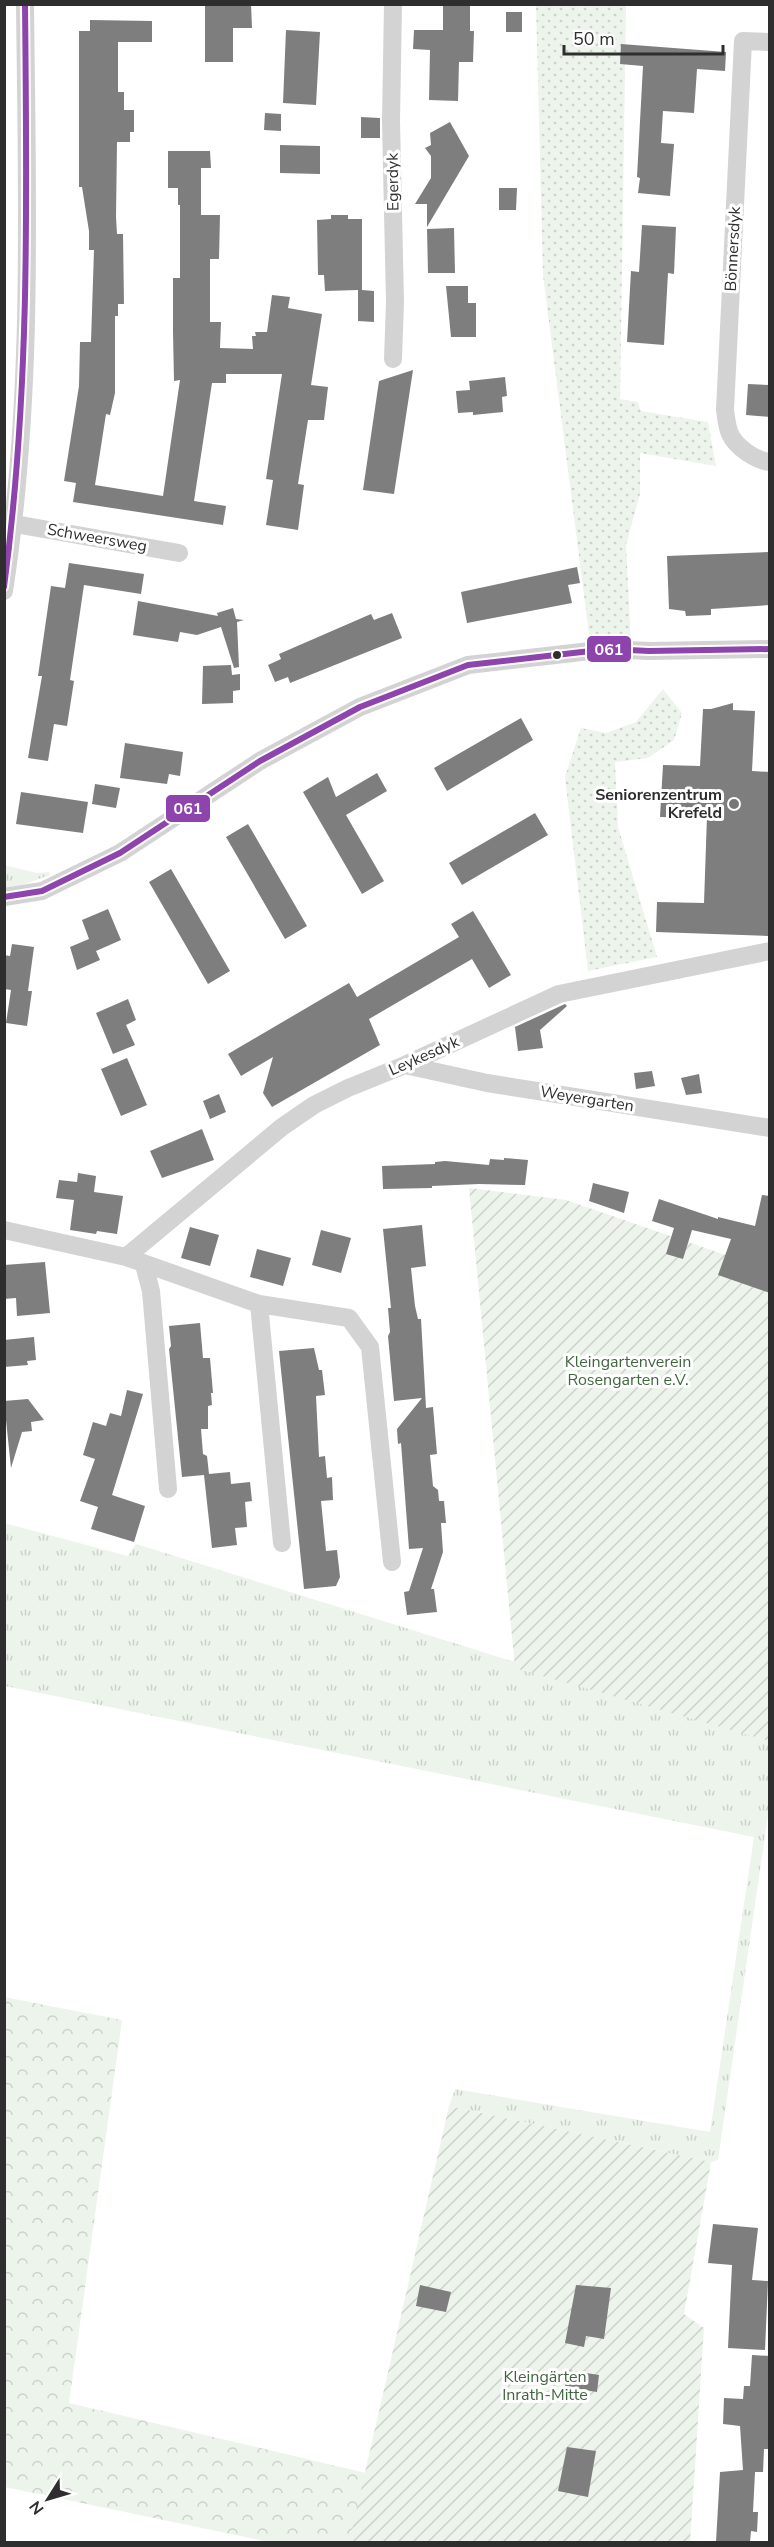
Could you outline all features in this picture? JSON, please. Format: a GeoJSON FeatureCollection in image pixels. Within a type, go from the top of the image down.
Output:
{"type":"FeatureCollection","features":[{"type":"Feature","properties":{"kind":"street"},"geometry":{"type":"LineString","coordinates":[[4,591],[15,524],[27,296],[25,4]]}},
{"type":"Feature","properties":{"kind":"street","name":"Egerdyk"},"geometry":{"type":"LineString","coordinates":[[393,4],[391,121],[396,302],[393,359]]}},
{"type":"Feature","properties":{"kind":"street","name":"Bönnersdyk"},"geometry":{"type":"LineString","coordinates":[[770,42],[743,40],[724,410],[730,434],[744,450],[764,462],[770,462]]}},
{"type":"Feature","properties":{"kind":"street","name":"Schweersweg"},"geometry":{"type":"LineString","coordinates":[[15,524],[179,553]]}},
{"type":"Feature","properties":{"kind":"street"},"geometry":{"type":"LineString","coordinates":[[4,897],[42,891],[120,853],[260,760],[360,706],[468,666],[608,649],[649,651],[770,649]]}},
{"type":"Feature","properties":{"kind":"street","name":"Leykesdyk"},"geometry":{"type":"LineString","coordinates":[[126,1257],[282,1127],[314,1105],[348,1088],[405,1065],[559,994],[770,951]]}},
{"type":"Feature","properties":{"kind":"street","name":"Weyergarten"},"geometry":{"type":"LineString","coordinates":[[405,1065],[487,1083],[770,1128]]}},
{"type":"Feature","properties":{"kind":"street"},"geometry":{"type":"LineString","coordinates":[[4,1230],[126,1257],[258,1304],[350,1318],[370,1347],[392,1562]]}},
{"type":"Feature","properties":{"kind":"street"},"geometry":{"type":"LineString","coordinates":[[144,1265],[151,1291],[168,1489]]}},
{"type":"Feature","properties":{"kind":"street"},"geometry":{"type":"LineString","coordinates":[[258,1304],[282,1544]]}},
{"type":"Feature","properties":{"kind":"green space"},"geometry":{"type":"Polygon","coordinates":[[[536,5],[626,5],[620,399],[638,402],[641,411],[708,422],[716,466],[640,453],[640,494],[626,545],[631,642],[590,642],[543,275],[536,5]]]}},
{"type":"Feature","properties":{"kind":"green space"},"geometry":{"type":"Polygon","coordinates":[[[663,689],[682,713],[674,740],[648,758],[615,762],[618,827],[657,957],[588,971],[565,777],[581,728],[606,733],[636,722],[663,689]]]}},
{"type":"Feature","properties":{"kind":"green space"},"geometry":{"type":"Polygon","coordinates":[[[4,865],[37,873],[49,872],[50,875],[23,885],[5,888],[4,865]]]}},
{"type":"Feature","properties":{"kind":"green space","name":"Kleingartenverein Rosengarten e.V."},"geometry":{"type":"Polygon","coordinates":[[[469,1188],[566,1200],[769,1270],[769,1741],[515,1668],[469,1188]]]}},
{"type":"Feature","properties":{"kind":"green space"},"geometry":{"type":"Polygon","coordinates":[[[4,1523],[128,1556],[136,1544],[769,1741],[769,1808],[718,2160],[711,2162],[449,2106],[455,2089],[710,2132],[754,1837],[5,1686],[4,1523]]]}},
{"type":"Feature","properties":{"kind":"green space"},"geometry":{"type":"Polygon","coordinates":[[[4,1997],[122,2020],[69,2403],[366,2473],[349,2542],[269,2542],[5,2487],[4,1997]]]}},
{"type":"Feature","properties":{"kind":"green space","name":"Kleingärten Inrath-Mitte"},"geometry":{"type":"Polygon","coordinates":[[[449,2106],[711,2162],[684,2314],[704,2328],[690,2542],[349,2542],[449,2106]]]}},
{"type":"Feature","properties":{"kind":"building"},"geometry":{"type":"Polygon","coordinates":[[[205,4],[251,4],[252,28],[233,28],[233,62],[205,62],[205,4]]]}},
{"type":"Feature","properties":{"kind":"building"},"geometry":{"type":"Polygon","coordinates":[[[443,4],[470,4],[470,31],[474,31],[473,62],[459,62],[458,101],[429,100],[430,50],[413,49],[414,30],[443,30],[443,4]]]}},
{"type":"Feature","properties":{"kind":"building"},"geometry":{"type":"Polygon","coordinates":[[[506,12],[522,12],[522,32],[506,32],[506,12]]]}},
{"type":"Feature","properties":{"kind":"building"},"geometry":{"type":"Polygon","coordinates":[[[90,20],[152,21],[152,42],[118,42],[118,92],[124,92],[124,110],[134,110],[134,132],[130,132],[130,142],[117,142],[116,217],[117,234],[123,234],[124,304],[118,304],[118,316],[115,316],[115,393],[110,415],[106,414],[95,485],[163,496],[180,380],[174,381],[173,278],[180,278],[180,205],[178,205],[178,188],[168,188],[168,151],[210,151],[211,168],[201,168],[201,215],[220,215],[219,259],[210,259],[210,322],[221,322],[220,348],[253,349],[252,336],[256,336],[255,332],[267,332],[272,295],[290,297],[288,308],[322,314],[311,385],[328,387],[324,420],[308,420],[298,484],[304,485],[298,530],[266,525],[273,480],[266,479],[282,374],[226,374],[226,383],[212,383],[194,501],[226,506],[223,525],[73,502],[76,483],[64,481],[79,386],[80,342],[91,342],[94,250],[89,250],[89,231],[82,187],[79,187],[79,31],[90,31],[90,20]]]}},
{"type":"Feature","properties":{"kind":"building"},"geometry":{"type":"Polygon","coordinates":[[[286,30],[320,32],[316,105],[283,103],[286,30]]]}},
{"type":"Feature","properties":{"kind":"building"},"geometry":{"type":"Polygon","coordinates":[[[621,44],[726,52],[725,71],[697,69],[694,113],[663,111],[661,143],[674,144],[670,196],[638,193],[643,66],[620,64],[621,44]]]}},
{"type":"Feature","properties":{"kind":"building"},"geometry":{"type":"Polygon","coordinates":[[[265,113],[281,114],[281,131],[264,130],[265,113]]]}},
{"type":"Feature","properties":{"kind":"building"},"geometry":{"type":"Polygon","coordinates":[[[361,117],[380,118],[380,138],[361,138],[361,117]]]}},
{"type":"Feature","properties":{"kind":"building"},"geometry":{"type":"Polygon","coordinates":[[[450,122],[469,156],[427,227],[427,204],[415,204],[431,178],[431,156],[425,148],[431,145],[430,133],[450,122]]]}},
{"type":"Feature","properties":{"kind":"building"},"geometry":{"type":"Polygon","coordinates":[[[280,145],[320,146],[320,174],[280,173],[280,145]]]}},
{"type":"Feature","properties":{"kind":"building"},"geometry":{"type":"Polygon","coordinates":[[[499,188],[517,188],[516,210],[499,210],[499,188]]]}},
{"type":"Feature","properties":{"kind":"building"},"geometry":{"type":"Polygon","coordinates":[[[331,215],[348,215],[348,219],[362,219],[362,290],[374,291],[374,322],[358,321],[358,290],[325,291],[324,275],[318,275],[317,220],[331,219],[331,215]]]}},
{"type":"Feature","properties":{"kind":"building"},"geometry":{"type":"Polygon","coordinates":[[[642,225],[676,227],[674,274],[668,273],[664,345],[627,342],[631,271],[639,272],[642,225]]]}},
{"type":"Feature","properties":{"kind":"building"},"geometry":{"type":"Polygon","coordinates":[[[454,228],[455,273],[428,273],[427,229],[454,228]]]}},
{"type":"Feature","properties":{"kind":"building"},"geometry":{"type":"Polygon","coordinates":[[[446,286],[468,286],[468,303],[476,303],[476,337],[451,337],[446,286]]]}},
{"type":"Feature","properties":{"kind":"building"},"geometry":{"type":"Polygon","coordinates":[[[413,370],[394,494],[363,490],[379,381],[413,370]]]}},
{"type":"Feature","properties":{"kind":"building"},"geometry":{"type":"Polygon","coordinates":[[[505,377],[507,396],[502,397],[503,412],[473,415],[473,412],[458,413],[456,391],[470,390],[469,381],[505,377]]]}},
{"type":"Feature","properties":{"kind":"building"},"geometry":{"type":"Polygon","coordinates":[[[748,384],[770,385],[770,417],[746,415],[748,384]]]}},
{"type":"Feature","properties":{"kind":"building"},"geometry":{"type":"Polygon","coordinates":[[[770,552],[770,605],[711,609],[711,615],[686,616],[685,611],[669,609],[667,556],[770,552]]]}},
{"type":"Feature","properties":{"kind":"building"},"geometry":{"type":"Polygon","coordinates":[[[69,563],[144,574],[141,594],[84,585],[70,680],[74,681],[67,726],[54,724],[48,761],[28,758],[42,676],[38,676],[51,586],[65,588],[69,563]]]}},
{"type":"Feature","properties":{"kind":"building"},"geometry":{"type":"Polygon","coordinates":[[[577,567],[580,583],[568,585],[572,603],[467,623],[461,592],[577,567]]]}},
{"type":"Feature","properties":{"kind":"building"},"geometry":{"type":"Polygon","coordinates":[[[138,601],[218,616],[217,613],[233,608],[236,619],[244,620],[237,622],[239,667],[234,668],[221,627],[197,635],[180,632],[178,642],[133,635],[138,601]]]}},
{"type":"Feature","properties":{"kind":"building"},"geometry":{"type":"Polygon","coordinates":[[[392,613],[402,638],[290,683],[288,677],[275,682],[268,665],[281,659],[279,654],[371,614],[374,620],[392,613]]]}},
{"type":"Feature","properties":{"kind":"building"},"geometry":{"type":"Polygon","coordinates":[[[231,665],[232,675],[240,674],[240,690],[233,691],[233,703],[202,704],[203,666],[231,665]]]}},
{"type":"Feature","properties":{"kind":"building"},"geometry":{"type":"Polygon","coordinates":[[[733,703],[733,710],[755,711],[752,771],[770,772],[768,936],[656,932],[657,902],[704,903],[707,816],[704,818],[660,817],[663,765],[700,766],[703,709],[733,703]]]}},
{"type":"Feature","properties":{"kind":"building"},"geometry":{"type":"Polygon","coordinates":[[[521,718],[533,740],[447,791],[434,768],[521,718]]]}},
{"type":"Feature","properties":{"kind":"building"},"geometry":{"type":"Polygon","coordinates":[[[125,743],[183,752],[180,776],[169,774],[167,784],[120,778],[125,743]]]}},
{"type":"Feature","properties":{"kind":"building"},"geometry":{"type":"Polygon","coordinates":[[[377,773],[387,791],[346,815],[384,881],[362,894],[303,792],[328,777],[336,797],[377,773]]]}},
{"type":"Feature","properties":{"kind":"building"},"geometry":{"type":"Polygon","coordinates":[[[95,784],[120,788],[116,808],[92,804],[95,784]]]}},
{"type":"Feature","properties":{"kind":"building"},"geometry":{"type":"Polygon","coordinates":[[[21,792],[88,802],[83,833],[16,824],[21,792]]]}},
{"type":"Feature","properties":{"kind":"building"},"geometry":{"type":"Polygon","coordinates":[[[535,813],[548,835],[462,885],[449,863],[535,813]]]}},
{"type":"Feature","properties":{"kind":"building"},"geometry":{"type":"Polygon","coordinates":[[[248,824],[307,926],[285,939],[226,837],[248,824]]]}},
{"type":"Feature","properties":{"kind":"building"},"geometry":{"type":"Polygon","coordinates":[[[171,869],[230,971],[208,984],[149,882],[171,869]]]}},
{"type":"Feature","properties":{"kind":"building"},"geometry":{"type":"Polygon","coordinates":[[[108,909],[121,940],[96,951],[100,960],[77,970],[70,947],[89,939],[82,920],[108,909]]]}},
{"type":"Feature","properties":{"kind":"building"},"geometry":{"type":"Polygon","coordinates":[[[473,911],[511,975],[489,988],[472,959],[369,1019],[380,1045],[272,1107],[263,1093],[273,1057],[241,1076],[228,1054],[349,983],[357,997],[459,937],[451,924],[473,911]]]}},
{"type":"Feature","properties":{"kind":"building"},"geometry":{"type":"Polygon","coordinates":[[[12,944],[34,947],[28,991],[32,991],[27,1026],[6,1023],[11,990],[4,989],[4,955],[10,956],[12,944]]]}},
{"type":"Feature","properties":{"kind":"building"},"geometry":{"type":"Polygon","coordinates":[[[128,999],[136,1020],[126,1025],[135,1045],[113,1054],[96,1013],[128,999]]]}},
{"type":"Feature","properties":{"kind":"building"},"geometry":{"type":"Polygon","coordinates":[[[565,1004],[567,1006],[540,1030],[543,1048],[518,1051],[515,1027],[565,1004]]]}},
{"type":"Feature","properties":{"kind":"building"},"geometry":{"type":"Polygon","coordinates":[[[127,1058],[147,1105],[121,1116],[101,1069],[127,1058]]]}},
{"type":"Feature","properties":{"kind":"building"},"geometry":{"type":"Polygon","coordinates":[[[652,1071],[655,1086],[636,1089],[634,1073],[652,1071]]]}},
{"type":"Feature","properties":{"kind":"building"},"geometry":{"type":"Polygon","coordinates":[[[699,1074],[702,1093],[686,1095],[681,1078],[699,1074]]]}},
{"type":"Feature","properties":{"kind":"building"},"geometry":{"type":"Polygon","coordinates":[[[219,1094],[226,1112],[210,1119],[203,1101],[219,1094]]]}},
{"type":"Feature","properties":{"kind":"building"},"geometry":{"type":"Polygon","coordinates":[[[202,1129],[214,1160],[162,1178],[150,1151],[202,1129]]]}},
{"type":"Feature","properties":{"kind":"building"},"geometry":{"type":"Polygon","coordinates":[[[504,1158],[528,1160],[525,1185],[479,1184],[383,1189],[382,1166],[435,1164],[435,1162],[445,1161],[489,1165],[490,1159],[504,1160],[504,1158]]]}},
{"type":"Feature","properties":{"kind":"building"},"geometry":{"type":"Polygon","coordinates":[[[78,1173],[96,1176],[94,1192],[123,1196],[117,1234],[70,1230],[74,1200],[56,1198],[59,1180],[77,1182],[78,1173]]]}},
{"type":"Feature","properties":{"kind":"building"},"geometry":{"type":"Polygon","coordinates":[[[593,1183],[629,1192],[624,1213],[589,1201],[593,1183]]]}},
{"type":"Feature","properties":{"kind":"building"},"geometry":{"type":"Polygon","coordinates":[[[762,1195],[770,1196],[770,1293],[718,1275],[731,1239],[692,1230],[683,1259],[666,1254],[674,1228],[652,1221],[659,1199],[718,1219],[718,1217],[755,1226],[762,1195]]]}},
{"type":"Feature","properties":{"kind":"building"},"geometry":{"type":"Polygon","coordinates":[[[422,1225],[426,1266],[411,1268],[415,1306],[418,1319],[421,1319],[426,1408],[433,1407],[437,1454],[430,1455],[433,1486],[438,1490],[439,1501],[444,1501],[446,1523],[441,1523],[443,1552],[431,1589],[434,1589],[437,1612],[407,1615],[404,1592],[409,1591],[423,1548],[409,1549],[401,1443],[398,1444],[397,1429],[422,1398],[394,1401],[388,1336],[390,1332],[388,1308],[391,1308],[383,1229],[422,1225]]]}},
{"type":"Feature","properties":{"kind":"building"},"geometry":{"type":"Polygon","coordinates":[[[190,1227],[219,1235],[210,1266],[181,1258],[190,1227]]]}},
{"type":"Feature","properties":{"kind":"building"},"geometry":{"type":"Polygon","coordinates":[[[321,1230],[351,1238],[341,1273],[312,1265],[321,1230]]]}},
{"type":"Feature","properties":{"kind":"building"},"geometry":{"type":"Polygon","coordinates":[[[257,1249],[291,1258],[283,1286],[250,1277],[257,1249]]]}},
{"type":"Feature","properties":{"kind":"building"},"geometry":{"type":"Polygon","coordinates":[[[45,1262],[50,1313],[17,1316],[16,1298],[4,1299],[4,1265],[45,1262]]]}},
{"type":"Feature","properties":{"kind":"building"},"geometry":{"type":"Polygon","coordinates":[[[200,1323],[203,1358],[210,1358],[213,1393],[211,1393],[212,1405],[208,1406],[208,1429],[201,1429],[203,1454],[207,1456],[209,1474],[230,1472],[231,1484],[250,1482],[252,1501],[245,1502],[247,1527],[235,1528],[237,1545],[212,1548],[204,1475],[182,1477],[169,1349],[171,1346],[169,1326],[200,1323]]]}},
{"type":"Feature","properties":{"kind":"building"},"geometry":{"type":"Polygon","coordinates":[[[34,1337],[36,1360],[27,1361],[28,1365],[4,1367],[4,1340],[34,1337]]]}},
{"type":"Feature","properties":{"kind":"building"},"geometry":{"type":"Polygon","coordinates":[[[314,1348],[319,1370],[322,1370],[325,1395],[316,1396],[319,1457],[325,1456],[327,1478],[332,1477],[333,1500],[321,1501],[326,1551],[337,1550],[340,1577],[336,1586],[304,1589],[279,1351],[314,1348]]]}},
{"type":"Feature","properties":{"kind":"building"},"geometry":{"type":"Polygon","coordinates":[[[127,1390],[143,1394],[112,1495],[145,1506],[134,1542],[91,1529],[98,1507],[80,1501],[95,1459],[83,1455],[93,1422],[106,1426],[110,1413],[121,1416],[127,1390]]]}},
{"type":"Feature","properties":{"kind":"building"},"geometry":{"type":"Polygon","coordinates":[[[28,1399],[44,1420],[31,1422],[32,1431],[22,1432],[11,1468],[4,1401],[28,1399]]]}},
{"type":"Feature","properties":{"kind":"building"},"geometry":{"type":"Polygon","coordinates":[[[713,2224],[758,2228],[752,2280],[768,2281],[765,2350],[728,2348],[732,2265],[708,2263],[713,2224]]]}},
{"type":"Feature","properties":{"kind":"building"},"geometry":{"type":"Polygon","coordinates":[[[420,2285],[451,2292],[446,2312],[416,2306],[420,2285]]]}},
{"type":"Feature","properties":{"kind":"building"},"geometry":{"type":"Polygon","coordinates":[[[576,2285],[611,2288],[604,2339],[586,2336],[584,2347],[565,2343],[576,2285]]]}},
{"type":"Feature","properties":{"kind":"building"},"geometry":{"type":"Polygon","coordinates":[[[752,2355],[770,2356],[768,2449],[764,2449],[763,2472],[755,2472],[753,2512],[758,2512],[757,2532],[751,2531],[750,2542],[716,2542],[720,2472],[743,2470],[740,2426],[723,2424],[724,2398],[743,2399],[744,2386],[750,2386],[752,2355]]]}},
{"type":"Feature","properties":{"kind":"building"},"geometry":{"type":"Polygon","coordinates":[[[567,2370],[599,2375],[597,2392],[565,2387],[567,2370]]]}},
{"type":"Feature","properties":{"kind":"building"},"geometry":{"type":"Polygon","coordinates":[[[567,2447],[596,2451],[588,2497],[558,2491],[567,2447]]]}},
{"type":"Feature","properties":{"kind":"transit line","name":"061"},"geometry":{"type":"LineString","coordinates":[[4,587],[19,442],[23,369],[26,223],[25,4]]}},
{"type":"Feature","properties":{"kind":"transit line","name":"061"},"geometry":{"type":"LineString","coordinates":[[4,897],[42,891],[120,853],[260,761],[360,707],[468,665],[608,649],[649,651],[770,649]]}},
{"type":"Feature","properties":{"kind":"place","name":"Seniorenzentrum Krefeld"},"geometry":{"type":"Point","coordinates":[734,804]}}]}
